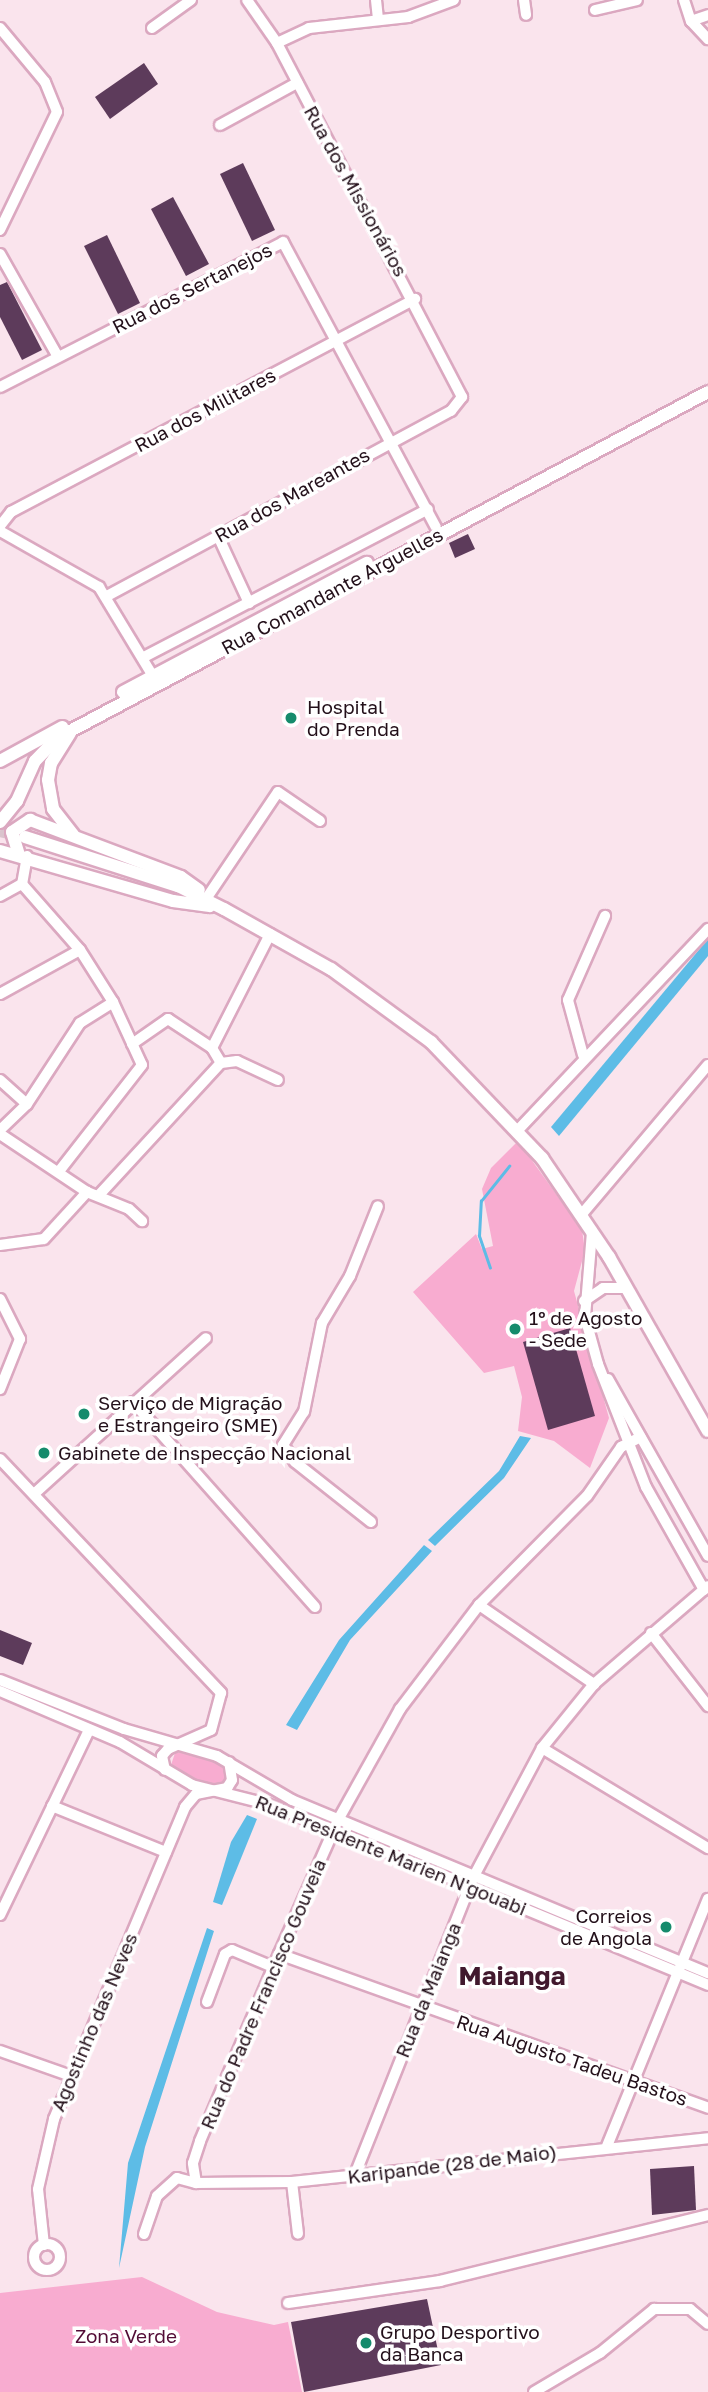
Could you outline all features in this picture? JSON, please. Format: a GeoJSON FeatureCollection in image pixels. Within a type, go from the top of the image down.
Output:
{"type":"FeatureCollection","features":[{"type":"Feature","properties":{"kind":"main road","name":"Rua Comandante Arguelles"},"geometry":{"type":"LineString","coordinates":[[3,758],[708,383]]}},
{"type":"Feature","properties":{"kind":"main road","name":"Rua Comandante Arguelles"},"geometry":{"type":"LineString","coordinates":[[0,822],[41,752],[72,729],[708,392]]}},
{"type":"Feature","properties":{"kind":"main road"},"geometry":{"type":"LineString","coordinates":[[72,729],[51,763],[49,789],[59,820],[81,842]]}},
{"type":"Feature","properties":{"kind":"main road"},"geometry":{"type":"LineString","coordinates":[[24,820],[181,877],[225,909],[173,901],[23,848],[11,836],[24,820]]}},
{"type":"Feature","properties":{"kind":"main road"},"geometry":{"type":"LineString","coordinates":[[0,851],[23,848],[177,886],[270,934],[399,1016],[518,1130],[582,1214],[708,1431]]}},
{"type":"Feature","properties":{"kind":"street"},"geometry":{"type":"LineString","coordinates":[[152,28],[191,0]]}},
{"type":"Feature","properties":{"kind":"street","name":"Rua dos Missionários"},"geometry":{"type":"LineString","coordinates":[[247,0],[277,43],[460,385]]}},
{"type":"Feature","properties":{"kind":"street"},"geometry":{"type":"LineString","coordinates":[[376,0],[378,19]]}},
{"type":"Feature","properties":{"kind":"street"},"geometry":{"type":"LineString","coordinates":[[277,43],[309,29],[408,17],[454,0]]}},
{"type":"Feature","properties":{"kind":"street"},"geometry":{"type":"LineString","coordinates":[[524,0],[526,15]]}},
{"type":"Feature","properties":{"kind":"street"},"geometry":{"type":"LineString","coordinates":[[595,10],[637,0]]}},
{"type":"Feature","properties":{"kind":"street"},"geometry":{"type":"LineString","coordinates":[[684,0],[691,20],[708,38]]}},
{"type":"Feature","properties":{"kind":"street"},"geometry":{"type":"LineString","coordinates":[[691,20],[708,15]]}},
{"type":"Feature","properties":{"kind":"street"},"geometry":{"type":"LineString","coordinates":[[0,29],[52,93],[57,112],[0,230]]}},
{"type":"Feature","properties":{"kind":"street"},"geometry":{"type":"LineString","coordinates":[[220,125],[297,83]]}},
{"type":"Feature","properties":{"kind":"street","name":"Rua dos Sertanejos"},"geometry":{"type":"LineString","coordinates":[[0,387],[283,242],[436,527]]}},
{"type":"Feature","properties":{"kind":"street"},"geometry":{"type":"LineString","coordinates":[[0,254],[58,357]]}},
{"type":"Feature","properties":{"kind":"street","name":"Rua dos Militares"},"geometry":{"type":"LineString","coordinates":[[0,529],[12,512],[415,299]]}},
{"type":"Feature","properties":{"kind":"street","name":"Rua dos Mareantes"},"geometry":{"type":"LineString","coordinates":[[107,596],[455,409],[462,397],[460,385]]}},
{"type":"Feature","properties":{"kind":"street"},"geometry":{"type":"LineString","coordinates":[[144,657],[428,509]]}},
{"type":"Feature","properties":{"kind":"street"},"geometry":{"type":"LineString","coordinates":[[0,529],[64,564],[107,596],[153,676]]}},
{"type":"Feature","properties":{"kind":"street"},"geometry":{"type":"LineString","coordinates":[[218,536],[249,603]]}},
{"type":"Feature","properties":{"kind":"street"},"geometry":{"type":"LineString","coordinates":[[208,896],[278,792],[320,821]]}},
{"type":"Feature","properties":{"kind":"street"},"geometry":{"type":"LineString","coordinates":[[23,848],[22,884],[80,950],[113,1002],[141,1069],[60,1170]]}},
{"type":"Feature","properties":{"kind":"street"},"geometry":{"type":"LineString","coordinates":[[0,896],[22,884]]}},
{"type":"Feature","properties":{"kind":"street"},"geometry":{"type":"LineString","coordinates":[[583,1055],[568,1000],[605,916]]}},
{"type":"Feature","properties":{"kind":"street"},"geometry":{"type":"LineString","coordinates":[[518,1130],[583,1055],[668,977],[708,929]]}},
{"type":"Feature","properties":{"kind":"street"},"geometry":{"type":"LineString","coordinates":[[212,1048],[270,934]]}},
{"type":"Feature","properties":{"kind":"street"},"geometry":{"type":"LineString","coordinates":[[0,994],[80,950]]}},
{"type":"Feature","properties":{"kind":"street"},"geometry":{"type":"LineString","coordinates":[[113,1002],[80,1023],[27,1104],[0,1132],[60,1170],[87,1192],[99,1195],[142,1221]]}},
{"type":"Feature","properties":{"kind":"street"},"geometry":{"type":"LineString","coordinates":[[132,1044],[168,1019],[212,1048],[221,1063]]}},
{"type":"Feature","properties":{"kind":"street"},"geometry":{"type":"LineString","coordinates":[[99,1195],[221,1063],[237,1061],[278,1080]]}},
{"type":"Feature","properties":{"kind":"street"},"geometry":{"type":"LineString","coordinates":[[582,1214],[708,1065]]}},
{"type":"Feature","properties":{"kind":"street"},"geometry":{"type":"LineString","coordinates":[[0,1080],[27,1104]]}},
{"type":"Feature","properties":{"kind":"street"},"geometry":{"type":"LineString","coordinates":[[0,1245],[44,1239],[87,1192]]}},
{"type":"Feature","properties":{"kind":"street"},"geometry":{"type":"LineString","coordinates":[[371,1522],[295,1462],[283,1445],[304,1412],[322,1323],[350,1276],[378,1206]]}},
{"type":"Feature","properties":{"kind":"street"},"geometry":{"type":"LineString","coordinates":[[592,1230],[584,1301],[598,1364],[625,1443],[706,1588]]}},
{"type":"Feature","properties":{"kind":"street"},"geometry":{"type":"LineString","coordinates":[[584,1301],[603,1288],[626,1288]]}},
{"type":"Feature","properties":{"kind":"street"},"geometry":{"type":"LineString","coordinates":[[0,1299],[20,1339],[0,1389]]}},
{"type":"Feature","properties":{"kind":"street"},"geometry":{"type":"LineString","coordinates":[[34,1494],[206,1338]]}},
{"type":"Feature","properties":{"kind":"street"},"geometry":{"type":"LineString","coordinates":[[598,1364],[708,1556]]}},
{"type":"Feature","properties":{"kind":"street"},"geometry":{"type":"LineString","coordinates":[[133,1402],[315,1607]]}},
{"type":"Feature","properties":{"kind":"street"},"geometry":{"type":"LineString","coordinates":[[625,1443],[641,1437]]}},
{"type":"Feature","properties":{"kind":"street","name":"Rua do Padre Francisco Gouveia"},"geometry":{"type":"LineString","coordinates":[[197,2183],[193,2163],[200,2141],[273,1968],[336,1825],[400,1709],[480,1605],[587,1496],[625,1443]]}},
{"type":"Feature","properties":{"kind":"street"},"geometry":{"type":"LineString","coordinates":[[0,1459],[216,1683],[221,1704],[211,1730],[177,1745],[162,1756],[167,1773],[183,1787],[185,1807]]}},
{"type":"Feature","properties":{"kind":"street","name":"Rua da Maianga"},"geometry":{"type":"LineString","coordinates":[[355,2177],[472,1881],[542,1748],[594,1684],[706,1588]]}},
{"type":"Feature","properties":{"kind":"street"},"geometry":{"type":"LineString","coordinates":[[480,1605],[594,1684]]}},
{"type":"Feature","properties":{"kind":"street"},"geometry":{"type":"LineString","coordinates":[[651,1633],[708,1706]]}},
{"type":"Feature","properties":{"kind":"street","name":"Rua Presidente Marien N'gouabi"},"geometry":{"type":"LineString","coordinates":[[0,1680],[229,1762],[336,1825]]}},
{"type":"Feature","properties":{"kind":"street","name":"Rua Presidente Marien N'gouabi"},"geometry":{"type":"LineString","coordinates":[[0,1691],[120,1742],[167,1773],[219,1792],[336,1825],[676,1966],[708,1985]]}},
{"type":"Feature","properties":{"kind":"street"},"geometry":{"type":"LineString","coordinates":[[0,1915],[89,1730]]}},
{"type":"Feature","properties":{"kind":"street"},"geometry":{"type":"LineString","coordinates":[[542,1748],[708,1848]]}},
{"type":"Feature","properties":{"kind":"street"},"geometry":{"type":"LineString","coordinates":[[185,1807],[196,1794],[219,1792],[232,1780],[229,1762]]}},
{"type":"Feature","properties":{"kind":"street"},"geometry":{"type":"LineString","coordinates":[[52,1806],[166,1852]]}},
{"type":"Feature","properties":{"kind":"street","name":"Agostinho das Neves"},"geometry":{"type":"LineString","coordinates":[[44,2245],[38,2189],[71,2076],[185,1807]]}},
{"type":"Feature","properties":{"kind":"street"},"geometry":{"type":"LineString","coordinates":[[607,2146],[676,1966],[708,1899]]}},
{"type":"Feature","properties":{"kind":"street"},"geometry":{"type":"LineString","coordinates":[[207,2002],[225,1954],[232,1951],[273,1968]]}},
{"type":"Feature","properties":{"kind":"street","name":"Rua Augusto Tadeu Bastos"},"geometry":{"type":"LineString","coordinates":[[279,1954],[708,2108]]}},
{"type":"Feature","properties":{"kind":"street","name":"Rua Presidente Marien N'gouabi"},"geometry":{"type":"LineString","coordinates":[[676,1966],[708,1973]]}},
{"type":"Feature","properties":{"kind":"street"},"geometry":{"type":"LineString","coordinates":[[0,2052],[71,2076]]}},
{"type":"Feature","properties":{"kind":"street","name":"Karipande (28 de Maio)"},"geometry":{"type":"LineString","coordinates":[[144,2234],[165,2183],[177,2178],[197,2183],[292,2182],[355,2177],[607,2146],[708,2138]]}},
{"type":"Feature","properties":{"kind":"street"},"geometry":{"type":"LineString","coordinates":[[292,2182],[298,2234]]}},
{"type":"Feature","properties":{"kind":"street"},"geometry":{"type":"LineString","coordinates":[[288,2303],[440,2281],[708,2216]]}},
{"type":"Feature","properties":{"kind":"street"},"geometry":{"type":"LineString","coordinates":[[534,2392],[555,2388],[654,2309],[690,2309],[708,2324]]}},
{"type":"Feature","properties":{"kind":"green space","name":"1º de Agosto - Sede"},"geometry":{"type":"Polygon","coordinates":[[[518,1141],[582,1230],[585,1250],[574,1291],[609,1418],[590,1468],[554,1441],[518,1431],[522,1397],[514,1366],[484,1373],[413,1292],[476,1234],[482,1249],[493,1246],[482,1189],[491,1168],[518,1141]]]}},
{"type":"Feature","properties":{"kind":"green space"},"geometry":{"type":"Polygon","coordinates":[[[193,1751],[221,1762],[230,1778],[223,1785],[194,1783],[170,1768],[175,1753],[193,1751]]]}},
{"type":"Feature","properties":{"kind":"green space","name":"Zona Verde"},"geometry":{"type":"Polygon","coordinates":[[[142,2277],[217,2312],[274,2325],[288,2322],[302,2392],[0,2392],[0,2293],[142,2277]]]}},
{"type":"Feature","properties":{"kind":"water"},"geometry":{"type":"Polygon","coordinates":[[[708,939],[708,956],[559,1136],[551,1127],[708,939]]]}},
{"type":"Feature","properties":{"kind":"water"},"geometry":{"type":"Polygon","coordinates":[[[520,1436],[531,1438],[504,1478],[435,1546],[428,1540],[499,1471],[520,1436]]]}},
{"type":"Feature","properties":{"kind":"water"},"geometry":{"type":"Polygon","coordinates":[[[424,1545],[432,1551],[350,1640],[297,1730],[286,1725],[339,1640],[424,1545]]]}},
{"type":"Feature","properties":{"kind":"water"},"geometry":{"type":"Polygon","coordinates":[[[247,1815],[257,1819],[222,1905],[213,1902],[231,1842],[247,1815]]]}},
{"type":"Feature","properties":{"kind":"water"},"geometry":{"type":"Polygon","coordinates":[[[207,1928],[214,1931],[145,2147],[119,2268],[128,2163],[207,1928]]]}},
{"type":"Feature","properties":{"kind":"building"},"geometry":{"type":"Polygon","coordinates":[[[144,63],[158,84],[110,119],[95,97],[144,63]]]}},
{"type":"Feature","properties":{"kind":"building"},"geometry":{"type":"Polygon","coordinates":[[[243,163],[275,230],[252,241],[220,174],[243,163]]]}},
{"type":"Feature","properties":{"kind":"building"},"geometry":{"type":"Polygon","coordinates":[[[173,197],[209,264],[186,276],[151,209],[173,197]]]}},
{"type":"Feature","properties":{"kind":"building"},"geometry":{"type":"Polygon","coordinates":[[[107,235],[140,303],[118,314],[84,246],[107,235]]]}},
{"type":"Feature","properties":{"kind":"building"},"geometry":{"type":"Polygon","coordinates":[[[7,282],[42,350],[22,360],[0,317],[0,285],[7,282]]]}},
{"type":"Feature","properties":{"kind":"building"},"geometry":{"type":"Polygon","coordinates":[[[468,534],[475,549],[455,558],[449,543],[468,534]]]}},
{"type":"Feature","properties":{"kind":"building"},"geometry":{"type":"Polygon","coordinates":[[[570,1328],[595,1416],[548,1430],[523,1342],[570,1328]]]}},
{"type":"Feature","properties":{"kind":"building"},"geometry":{"type":"Polygon","coordinates":[[[0,1630],[32,1643],[23,1665],[0,1656],[0,1630]]]}},
{"type":"Feature","properties":{"kind":"building"},"geometry":{"type":"Polygon","coordinates":[[[694,2166],[696,2210],[652,2215],[650,2169],[694,2166]]]}},
{"type":"Feature","properties":{"kind":"building","name":"Grupo Desportivo da Banca"},"geometry":{"type":"Polygon","coordinates":[[[427,2299],[441,2365],[304,2392],[291,2322],[427,2299]]]}},
{"type":"Feature","properties":{"kind":"waterway"},"geometry":{"type":"LineString","coordinates":[[490,1268],[479,1236],[481,1201],[509,1166]]}},
{"type":"Feature","properties":{"kind":"tunnel"},"geometry":{"type":"LineString","coordinates":[[0,831],[21,836]]}},
{"type":"Feature","properties":{"kind":"place","name":"Hospital do Prenda"},"geometry":{"type":"Point","coordinates":[291,718]}},
{"type":"Feature","properties":{"kind":"place","name":"1º de Agosto - Sede"},"geometry":{"type":"Point","coordinates":[515,1329]}},
{"type":"Feature","properties":{"kind":"place","name":"Serviço de Migração e Estrangeiro (SME)"},"geometry":{"type":"Point","coordinates":[84,1414]}},
{"type":"Feature","properties":{"kind":"place","name":"Gabinete de Inspecção Nacional"},"geometry":{"type":"Point","coordinates":[44,1453]}},
{"type":"Feature","properties":{"kind":"place","name":"Correios de Angola"},"geometry":{"type":"Point","coordinates":[666,1927]}},
{"type":"Feature","properties":{"kind":"place","name":"Grupo Desportivo da Banca"},"geometry":{"type":"Point","coordinates":[366,2343]}},
{"type":"Feature","properties":{"kind":"district","name":"Maianga"},"geometry":{"type":"Point","coordinates":[512,1976]}}]}
